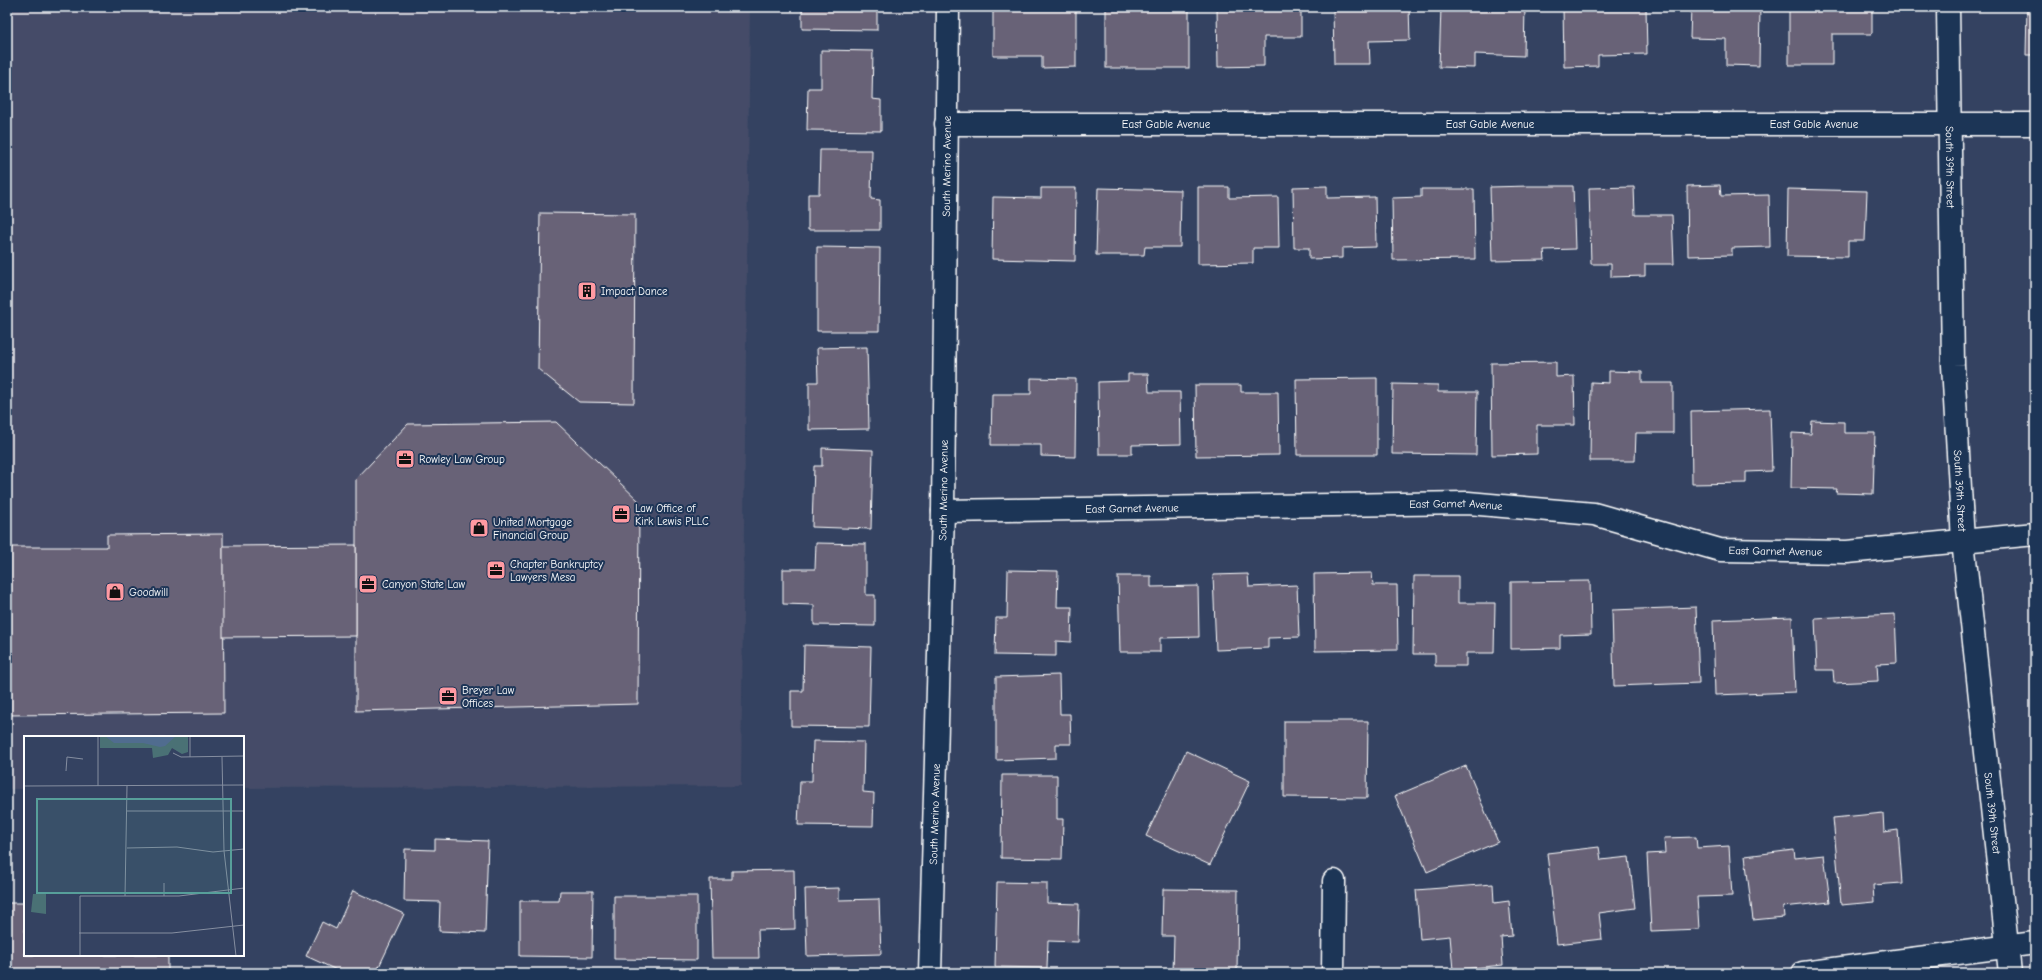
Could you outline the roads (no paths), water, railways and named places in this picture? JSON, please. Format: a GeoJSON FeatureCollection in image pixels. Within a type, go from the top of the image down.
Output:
{"type":"FeatureCollection","features":[{"type":"Feature","properties":{"kind":"street","name":"South Merino Avenue"},"geometry":{"type":"LineString","coordinates":[[930,973],[943,511],[948,7]]}},
{"type":"Feature","properties":{"kind":"street","name":"South 39th Street"},"geometry":{"type":"LineString","coordinates":[[1948,7],[1953,366],[1964,541],[2010,973]]}},
{"type":"Feature","properties":{"kind":"street","name":"East Gable Avenue"},"geometry":{"type":"LineString","coordinates":[[946,124],[2035,124]]}},
{"type":"Feature","properties":{"kind":"street","name":"East Garnet Avenue"},"geometry":{"type":"LineString","coordinates":[[943,511],[1468,503],[1594,514],[1720,550],[1846,552],[2035,534]]}},
{"type":"Feature","properties":{"kind":"street"},"geometry":{"type":"LineString","coordinates":[[1334,881],[1334,973]]}},
{"type":"Feature","properties":{"kind":"street"},"geometry":{"type":"LineString","coordinates":[[1803,973],[2035,944]]}},
{"type":"Feature","properties":{"kind":"place","name":"Impact Dance"},"geometry":{"type":"Point","coordinates":[587,291]}},
{"type":"Feature","properties":{"kind":"place","name":"Rowley Law Group"},"geometry":{"type":"Point","coordinates":[405,459]}},
{"type":"Feature","properties":{"kind":"place","name":"Law Office of Kirk Lewis PLLC"},"geometry":{"type":"Point","coordinates":[621,514]}},
{"type":"Feature","properties":{"kind":"place","name":"United Mortgage Financial Group"},"geometry":{"type":"Point","coordinates":[479,528]}},
{"type":"Feature","properties":{"kind":"place","name":"Chapter Bankruptcy Lawyers Mesa"},"geometry":{"type":"Point","coordinates":[496,570]}},
{"type":"Feature","properties":{"kind":"place","name":"Canyon State Law"},"geometry":{"type":"Point","coordinates":[368,584]}},
{"type":"Feature","properties":{"kind":"place","name":"Goodwill"},"geometry":{"type":"Point","coordinates":[115,592]}},
{"type":"Feature","properties":{"kind":"place","name":"Breyer Law Offices"},"geometry":{"type":"Point","coordinates":[448,696]}}]}
